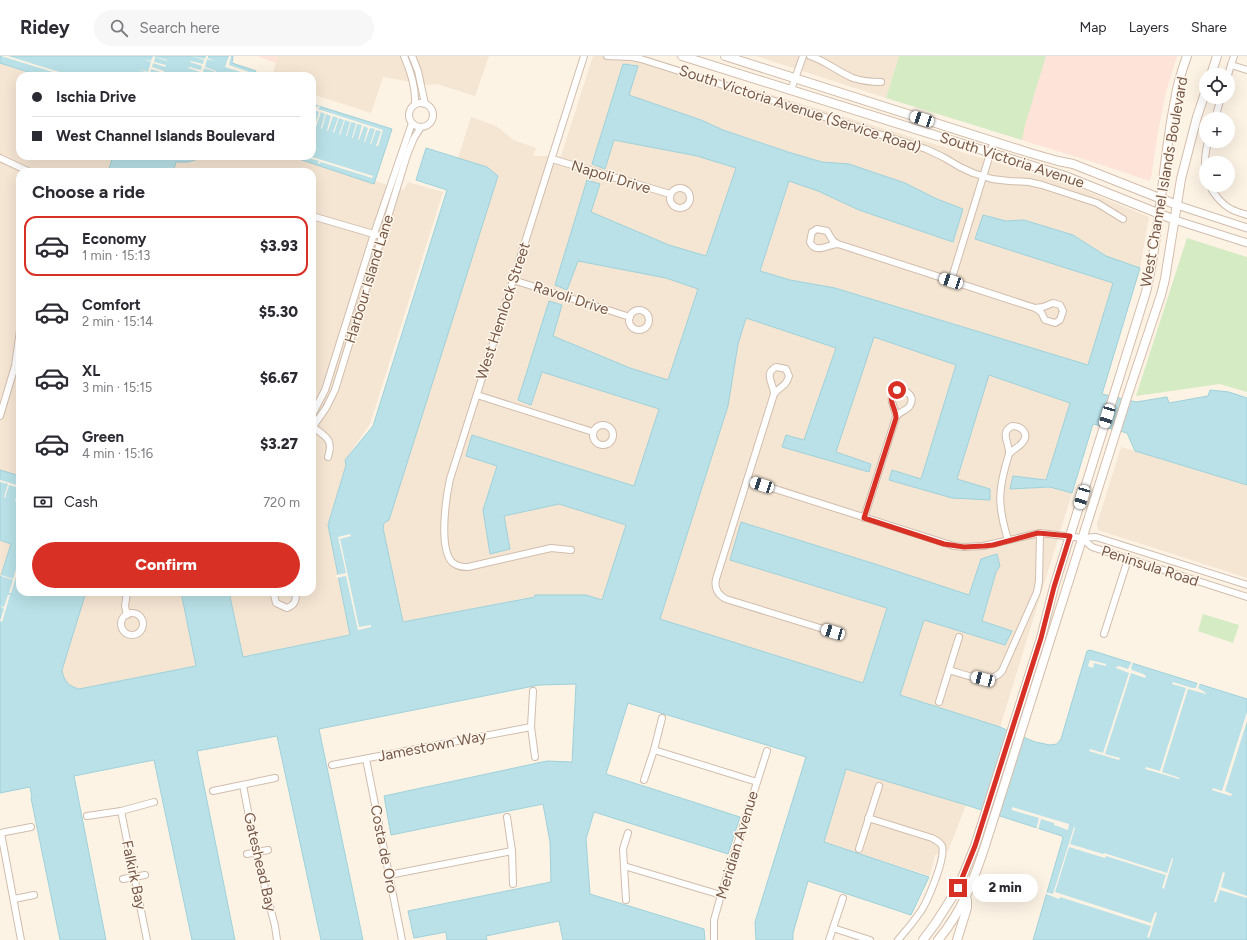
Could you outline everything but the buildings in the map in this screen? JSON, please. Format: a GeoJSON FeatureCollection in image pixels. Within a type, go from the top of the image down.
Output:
{"type":"FeatureCollection","features":[{"type":"Feature","properties":{"kind":"main road","name":"South Victoria Avenue"},"geometry":{"type":"LineString","coordinates":[[682,56],[1079,182],[1175,220]]}},
{"type":"Feature","properties":{"kind":"main road","name":"South Victoria Avenue"},"geometry":{"type":"LineString","coordinates":[[725,56],[1051,159],[1083,167],[1177,205]]}},
{"type":"Feature","properties":{"kind":"main road","name":"West Channel Islands Boulevard"},"geometry":{"type":"LineString","coordinates":[[922,940],[936,924],[958,888],[975,846],[1041,638],[1054,587],[1146,292],[1152,264],[1175,99],[1187,56]]}},
{"type":"Feature","properties":{"kind":"main road","name":"West Channel Islands Boulevard"},"geometry":{"type":"LineString","coordinates":[[1213,68],[1217,56]]}},
{"type":"Feature","properties":{"kind":"main road","name":"West Channel Islands Boulevard"},"geometry":{"type":"LineString","coordinates":[[938,940],[957,916],[967,895],[984,849],[1127,396],[1161,295],[1177,205],[1189,150],[1202,104]]}},
{"type":"Feature","properties":{"kind":"main road"},"geometry":{"type":"LineString","coordinates":[[957,940],[966,908],[967,895]]}},
{"type":"Feature","properties":{"kind":"street"},"geometry":{"type":"LineString","coordinates":[[404,56],[411,73],[416,92],[415,104],[410,112],[410,119],[412,123],[421,127],[429,124],[433,118],[432,110],[425,104],[415,104]]}},
{"type":"Feature","properties":{"kind":"street"},"geometry":{"type":"LineString","coordinates":[[412,56],[418,71],[425,104]]}},
{"type":"Feature","properties":{"kind":"street","name":"West Hemlock Street"},"geometry":{"type":"LineString","coordinates":[[571,550],[551,548],[468,567],[457,566],[451,561],[447,554],[444,514],[450,479],[584,56]]}},
{"type":"Feature","properties":{"kind":"street","name":"South Victoria Avenue (Service Road)"},"geometry":{"type":"LineString","coordinates":[[607,56],[632,57],[641,59],[926,149],[960,167],[992,179],[1029,182],[1042,185],[1097,203],[1124,219]]}},
{"type":"Feature","properties":{"kind":"street"},"geometry":{"type":"LineString","coordinates":[[791,90],[803,56]]}},
{"type":"Feature","properties":{"kind":"street"},"geometry":{"type":"LineString","coordinates":[[810,56],[833,66],[852,78],[863,81],[881,82]]}},
{"type":"Feature","properties":{"kind":"street"},"geometry":{"type":"LineString","coordinates":[[1230,68],[1234,56]]}},
{"type":"Feature","properties":{"kind":"street"},"geometry":{"type":"LineString","coordinates":[[1231,65],[1247,70]]}},
{"type":"Feature","properties":{"kind":"street","name":"Harbour Island Lane"},"geometry":{"type":"LineString","coordinates":[[316,407],[325,390],[374,234],[412,123]]}},
{"type":"Feature","properties":{"kind":"street","name":"Harbour Island Lane"},"geometry":{"type":"LineString","coordinates":[[316,422],[326,408],[335,390],[408,155],[414,138],[421,127]]}},
{"type":"Feature","properties":{"kind":"street"},"geometry":{"type":"LineString","coordinates":[[951,281],[994,141]]}},
{"type":"Feature","properties":{"kind":"street"},"geometry":{"type":"LineString","coordinates":[[0,158],[21,168]]}},
{"type":"Feature","properties":{"kind":"street","name":"Napoli Drive"},"geometry":{"type":"LineString","coordinates":[[552,159],[670,194]]}},
{"type":"Feature","properties":{"kind":"street"},"geometry":{"type":"LineString","coordinates":[[1214,192],[1219,200],[1232,210],[1247,214]]}},
{"type":"Feature","properties":{"kind":"street","name":"South Victoria Avenue"},"geometry":{"type":"LineString","coordinates":[[1177,205],[1247,228]]}},
{"type":"Feature","properties":{"kind":"street"},"geometry":{"type":"LineString","coordinates":[[316,217],[382,236]]}},
{"type":"Feature","properties":{"kind":"street","name":"South Victoria Avenue"},"geometry":{"type":"LineString","coordinates":[[1175,220],[1247,243]]}},
{"type":"Feature","properties":{"kind":"street"},"geometry":{"type":"LineString","coordinates":[[838,244],[1036,308]]}},
{"type":"Feature","properties":{"kind":"street","name":"Ravoli Drive"},"geometry":{"type":"LineString","coordinates":[[513,280],[630,317]]}},
{"type":"Feature","properties":{"kind":"street"},"geometry":{"type":"LineString","coordinates":[[0,414],[16,359]]}},
{"type":"Feature","properties":{"kind":"street"},"geometry":{"type":"LineString","coordinates":[[774,394],[715,581],[715,586],[717,592],[726,599],[833,632]]}},
{"type":"Feature","properties":{"kind":"street"},"geometry":{"type":"LineString","coordinates":[[477,395],[593,432]]}},
{"type":"Feature","properties":{"kind":"street"},"geometry":{"type":"LineString","coordinates":[[864,518],[896,418]]}},
{"type":"Feature","properties":{"kind":"street"},"geometry":{"type":"LineString","coordinates":[[316,430],[329,440],[331,448],[328,457]]}},
{"type":"Feature","properties":{"kind":"street"},"geometry":{"type":"LineString","coordinates":[[1008,540],[1001,516],[999,498],[1002,480],[1010,454]]}},
{"type":"Feature","properties":{"kind":"street"},"geometry":{"type":"LineString","coordinates":[[747,480],[954,546],[984,546],[1040,533],[1082,538]]}},
{"type":"Feature","properties":{"kind":"street"},"geometry":{"type":"LineString","coordinates":[[949,670],[985,679],[994,677],[1002,671],[1037,592],[1039,581],[1040,533]]}},
{"type":"Feature","properties":{"kind":"street","name":"Peninsula Road"},"geometry":{"type":"LineString","coordinates":[[1082,538],[1096,537],[1247,585]]}},
{"type":"Feature","properties":{"kind":"street","name":"Peninsula Road"},"geometry":{"type":"LineString","coordinates":[[1082,538],[1092,547],[1245,596]]}},
{"type":"Feature","properties":{"kind":"street"},"geometry":{"type":"LineString","coordinates":[[1104,634],[1128,559]]}},
{"type":"Feature","properties":{"kind":"street"},"geometry":{"type":"LineString","coordinates":[[1172,573],[1176,562]]}},
{"type":"Feature","properties":{"kind":"street"},"geometry":{"type":"LineString","coordinates":[[1245,596],[1247,585]]}},
{"type":"Feature","properties":{"kind":"street"},"geometry":{"type":"LineString","coordinates":[[126,596],[125,606],[127,615]]}},
{"type":"Feature","properties":{"kind":"street"},"geometry":{"type":"LineString","coordinates":[[274,596],[276,603],[287,608],[293,605],[296,596]]}},
{"type":"Feature","properties":{"kind":"street"},"geometry":{"type":"LineString","coordinates":[[939,702],[959,637]]}},
{"type":"Feature","properties":{"kind":"street"},"geometry":{"type":"LineString","coordinates":[[533,692],[531,727],[535,757]]}},
{"type":"Feature","properties":{"kind":"street"},"geometry":{"type":"LineString","coordinates":[[644,780],[654,750],[662,718]]}},
{"type":"Feature","properties":{"kind":"street","name":"Jamestown Way"},"geometry":{"type":"LineString","coordinates":[[332,765],[531,727]]}},
{"type":"Feature","properties":{"kind":"street"},"geometry":{"type":"LineString","coordinates":[[654,750],[757,782]]}},
{"type":"Feature","properties":{"kind":"street","name":"Meridian Avenue"},"geometry":{"type":"LineString","coordinates":[[714,940],[714,920],[721,895],[767,751]]}},
{"type":"Feature","properties":{"kind":"street","name":"Costa de Oro"},"geometry":{"type":"LineString","coordinates":[[366,759],[402,940]]}},
{"type":"Feature","properties":{"kind":"street"},"geometry":{"type":"LineString","coordinates":[[212,790],[276,778]]}},
{"type":"Feature","properties":{"kind":"street","name":"Gateshead Bay"},"geometry":{"type":"LineString","coordinates":[[243,785],[256,853],[275,926],[277,940]]}},
{"type":"Feature","properties":{"kind":"street"},"geometry":{"type":"LineString","coordinates":[[859,849],[879,786]]}},
{"type":"Feature","properties":{"kind":"street"},"geometry":{"type":"LineString","coordinates":[[87,816],[121,811],[154,802]]}},
{"type":"Feature","properties":{"kind":"street","name":"Falkirk Bay"},"geometry":{"type":"LineString","coordinates":[[121,811],[147,940]]}},
{"type":"Feature","properties":{"kind":"street"},"geometry":{"type":"LineString","coordinates":[[507,817],[512,851],[513,884]]}},
{"type":"Feature","properties":{"kind":"street"},"geometry":{"type":"LineString","coordinates":[[868,818],[932,838],[938,841],[942,846],[942,857],[932,889],[922,910],[898,940]]}},
{"type":"Feature","properties":{"kind":"street"},"geometry":{"type":"LineString","coordinates":[[22,940],[0,833],[31,827]]}},
{"type":"Feature","properties":{"kind":"street"},"geometry":{"type":"LineString","coordinates":[[626,900],[623,849],[628,833]]}},
{"type":"Feature","properties":{"kind":"street"},"geometry":{"type":"LineString","coordinates":[[247,854],[268,850]]}},
{"type":"Feature","properties":{"kind":"street"},"geometry":{"type":"LineString","coordinates":[[389,875],[512,851]]}},
{"type":"Feature","properties":{"kind":"street"},"geometry":{"type":"LineString","coordinates":[[624,866],[721,895]]}},
{"type":"Feature","properties":{"kind":"street"},"geometry":{"type":"LineString","coordinates":[[123,880],[145,875]]}},
{"type":"Feature","properties":{"kind":"street"},"geometry":{"type":"LineString","coordinates":[[14,899],[34,895]]}},
{"type":"Feature","properties":{"kind":"street"},"geometry":{"type":"LineString","coordinates":[[829,940],[843,898]]}},
{"type":"Feature","properties":{"kind":"street"},"geometry":{"type":"LineString","coordinates":[[833,928],[870,940]]}},
{"type":"Feature","properties":{"kind":"shaded area"},"geometry":{"type":"Polygon","coordinates":[[[257,56],[278,56],[276,63],[257,56]]]}},
{"type":"Feature","properties":{"kind":"shaded area"},"geometry":{"type":"Polygon","coordinates":[[[278,56],[489,56],[475,96],[437,84],[429,85],[383,77],[371,113],[316,95],[316,72],[273,72],[278,56]]]}},
{"type":"Feature","properties":{"kind":"shaded area"},"geometry":{"type":"Polygon","coordinates":[[[593,56],[644,56],[1077,187],[1149,217],[1140,268],[1106,256],[1073,235],[1024,220],[1006,221],[983,215],[976,239],[1113,283],[1088,365],[835,288],[790,280],[760,271],[789,181],[818,191],[859,210],[953,242],[962,209],[849,164],[822,162],[788,152],[723,130],[701,120],[629,95],[638,66],[623,64],[605,169],[614,140],[697,156],[736,168],[707,257],[669,245],[591,212],[600,184],[587,180],[567,290],[577,261],[666,278],[698,289],[668,380],[630,368],[553,336],[562,306],[531,405],[542,372],[659,409],[634,486],[473,435],[466,456],[497,466],[483,510],[504,516],[559,504],[626,525],[602,600],[586,595],[533,597],[403,622],[383,528],[384,523],[389,520],[487,167],[458,158],[471,117],[496,126],[514,140],[536,148],[533,156],[561,156],[593,56]]]}},
{"type":"Feature","properties":{"kind":"shaded area"},"geometry":{"type":"Polygon","coordinates":[[[756,56],[899,56],[886,98],[756,56]]]}},
{"type":"Feature","properties":{"kind":"shaded area"},"geometry":{"type":"Polygon","coordinates":[[[1046,56],[1177,56],[1166,92],[1151,178],[1149,181],[990,130],[1008,119],[1046,56]]]}},
{"type":"Feature","properties":{"kind":"shaded area"},"geometry":{"type":"Polygon","coordinates":[[[0,63],[28,72],[16,72],[16,160],[112,160],[109,168],[16,168],[16,475],[0,470],[0,63]]]}},
{"type":"Feature","properties":{"kind":"shaded area"},"geometry":{"type":"Polygon","coordinates":[[[195,160],[308,160],[404,190],[408,182],[443,192],[370,424],[345,460],[346,464],[328,525],[350,635],[243,657],[230,596],[316,596],[316,168],[174,168],[176,162],[188,162],[195,160]]]}},
{"type":"Feature","properties":{"kind":"shaded area"},"geometry":{"type":"Polygon","coordinates":[[[746,318],[836,348],[804,440],[868,472],[871,463],[836,453],[874,337],[956,365],[921,479],[892,470],[889,480],[952,498],[990,489],[957,479],[989,375],[1070,403],[1046,480],[1013,476],[1010,489],[1050,487],[1072,493],[1000,727],[900,695],[924,620],[982,621],[996,572],[1000,566],[981,559],[969,595],[741,522],[730,560],[887,608],[863,683],[660,620],[727,406],[738,344],[746,318]]]}},
{"type":"Feature","properties":{"kind":"shaded area"},"geometry":{"type":"Polygon","coordinates":[[[1121,447],[1247,485],[1247,578],[1098,530],[1097,524],[1121,447]]]}},
{"type":"Feature","properties":{"kind":"shaded area"},"geometry":{"type":"Polygon","coordinates":[[[0,540],[11,544],[0,579],[0,540]]]}},
{"type":"Feature","properties":{"kind":"shaded area"},"geometry":{"type":"Polygon","coordinates":[[[85,596],[182,596],[196,666],[79,689],[71,687],[64,679],[62,670],[85,596]]]}},
{"type":"Feature","properties":{"kind":"shaded area"},"geometry":{"type":"Polygon","coordinates":[[[846,769],[966,805],[948,851],[935,855],[930,876],[824,842],[846,769]]]}},
{"type":"Feature","properties":{"kind":"green space"},"geometry":{"type":"Polygon","coordinates":[[[899,56],[1046,56],[1025,125],[1022,140],[886,98],[899,56]]]}},
{"type":"Feature","properties":{"kind":"green space"},"geometry":{"type":"Polygon","coordinates":[[[1187,238],[1247,257],[1247,392],[1220,384],[1136,396],[1187,238]]]}},
{"type":"Feature","properties":{"kind":"green space"},"geometry":{"type":"Polygon","coordinates":[[[1203,614],[1239,625],[1233,643],[1198,631],[1203,614]]]}},
{"type":"Feature","properties":{"kind":"water"},"geometry":{"type":"Polygon","coordinates":[[[0,56],[233,56],[232,63],[256,71],[28,72],[0,63],[0,56]]]}},
{"type":"Feature","properties":{"kind":"water"},"geometry":{"type":"Polygon","coordinates":[[[623,64],[638,66],[629,95],[701,120],[723,130],[788,152],[822,162],[849,164],[905,183],[937,199],[963,209],[953,242],[859,210],[818,191],[789,181],[760,271],[790,280],[835,288],[1088,365],[1113,283],[975,239],[983,215],[1006,221],[1024,220],[1073,235],[1106,256],[1140,268],[1102,394],[1136,402],[1167,397],[1169,403],[1208,396],[1210,390],[1229,392],[1247,398],[1247,485],[1135,451],[1127,433],[1093,424],[1072,493],[1050,487],[1010,489],[1013,476],[1046,480],[1070,403],[989,375],[957,479],[990,489],[990,500],[952,498],[889,480],[892,470],[921,479],[956,365],[874,337],[836,452],[871,464],[869,472],[782,447],[786,435],[804,440],[836,348],[746,318],[738,344],[728,406],[660,619],[863,683],[887,608],[730,560],[741,522],[969,595],[981,559],[997,554],[1000,566],[996,572],[982,621],[1012,631],[1005,645],[924,620],[900,695],[1000,727],[1035,742],[1050,745],[1057,744],[1061,739],[1087,651],[1090,650],[1247,699],[1247,940],[1033,940],[1063,838],[1062,836],[846,769],[824,842],[929,877],[911,915],[808,881],[793,933],[793,940],[756,940],[755,922],[806,757],[628,703],[606,774],[740,817],[728,854],[594,812],[586,839],[590,894],[704,929],[705,940],[563,940],[559,921],[486,936],[487,940],[447,940],[446,932],[414,938],[408,911],[551,882],[550,842],[543,804],[391,835],[384,796],[547,761],[572,762],[576,684],[539,685],[319,729],[363,940],[321,940],[277,736],[197,751],[235,940],[192,940],[154,760],[74,776],[106,940],[60,940],[30,787],[0,793],[0,579],[11,544],[0,540],[0,470],[16,475],[16,596],[85,596],[62,670],[65,680],[69,685],[79,689],[196,666],[182,596],[230,596],[243,657],[350,635],[328,525],[346,465],[345,460],[373,426],[447,190],[416,180],[426,148],[487,167],[498,176],[389,520],[384,523],[383,528],[403,622],[535,597],[535,595],[586,595],[602,600],[626,525],[559,504],[504,516],[510,549],[490,554],[483,510],[497,466],[466,456],[472,435],[634,486],[659,409],[542,372],[531,405],[518,400],[549,301],[562,305],[553,336],[630,368],[668,380],[698,289],[666,278],[578,261],[567,290],[555,285],[587,180],[600,184],[591,212],[669,245],[706,256],[736,168],[697,156],[614,140],[605,169],[592,164],[623,64]]]}},
{"type":"Feature","properties":{"kind":"water"},"geometry":{"type":"Polygon","coordinates":[[[316,105],[392,129],[374,184],[302,160],[316,160],[316,105]]]}},
{"type":"Feature","properties":{"kind":"water"},"geometry":{"type":"Polygon","coordinates":[[[112,160],[195,160],[188,162],[176,162],[174,168],[109,168],[112,160]]]}},
{"type":"Feature","properties":{"kind":"pier"},"geometry":{"type":"Polygon","coordinates":[[[1,56],[8,56],[59,72],[53,72],[1,56]]]}},
{"type":"Feature","properties":{"kind":"pier"},"geometry":{"type":"Polygon","coordinates":[[[153,56],[167,60],[155,57],[154,62],[166,65],[165,67],[153,63],[152,67],[164,72],[151,69],[150,72],[148,72],[151,62],[143,59],[151,61],[153,56]]]}},
{"type":"Feature","properties":{"kind":"pier"},"geometry":{"type":"Polygon","coordinates":[[[192,56],[205,59],[206,56],[208,56],[208,58],[215,61],[207,59],[205,67],[216,72],[204,68],[203,72],[200,72],[188,68],[201,70],[202,66],[190,62],[203,64],[204,60],[192,56]]]}},
{"type":"Feature","properties":{"kind":"pier"},"geometry":{"type":"Polygon","coordinates":[[[229,56],[231,56],[229,65],[249,72],[241,72],[225,67],[229,56]]]}},
{"type":"Feature","properties":{"kind":"pier"},"geometry":{"type":"Polygon","coordinates":[[[320,106],[318,109],[383,130],[378,146],[376,146],[381,131],[376,130],[370,144],[375,129],[370,128],[364,142],[368,128],[364,126],[358,140],[362,125],[357,124],[352,138],[356,123],[351,122],[346,136],[350,122],[345,120],[340,135],[339,134],[344,120],[339,118],[334,133],[333,132],[338,118],[333,116],[328,131],[331,116],[326,114],[322,129],[325,114],[321,112],[316,127],[319,112],[316,111],[316,108],[320,106]]]}},
{"type":"Feature","properties":{"kind":"pier"},"geometry":{"type":"Polygon","coordinates":[[[316,158],[373,176],[372,178],[321,162],[318,164],[319,161],[316,160],[316,158]]]}},
{"type":"Feature","properties":{"kind":"pier"},"geometry":{"type":"Polygon","coordinates":[[[0,480],[16,485],[16,487],[9,485],[5,498],[8,484],[0,482],[0,480]]]}},
{"type":"Feature","properties":{"kind":"pier"},"geometry":{"type":"Polygon","coordinates":[[[350,534],[351,536],[340,539],[359,627],[371,625],[371,627],[358,630],[346,576],[336,578],[336,575],[346,573],[338,537],[350,534]]]}},
{"type":"Feature","properties":{"kind":"pier"},"geometry":{"type":"Polygon","coordinates":[[[16,569],[16,577],[11,593],[9,593],[13,580],[1,575],[13,579],[16,569]]]}},
{"type":"Feature","properties":{"kind":"pier"},"geometry":{"type":"Polygon","coordinates":[[[8,595],[10,595],[2,622],[0,621],[4,609],[0,606],[4,607],[8,595]]]}},
{"type":"Feature","properties":{"kind":"pier"},"geometry":{"type":"Polygon","coordinates":[[[1090,660],[1106,664],[1106,666],[1094,663],[1093,668],[1088,666],[1090,660]]]}},
{"type":"Feature","properties":{"kind":"pier"},"geometry":{"type":"Polygon","coordinates":[[[1132,661],[1132,670],[1146,676],[1145,678],[1131,673],[1105,754],[1120,758],[1119,760],[1089,751],[1090,749],[1103,753],[1129,673],[1116,667],[1119,666],[1128,669],[1132,661]]]}},
{"type":"Feature","properties":{"kind":"pier"},"geometry":{"type":"Polygon","coordinates":[[[1173,682],[1196,688],[1198,682],[1200,683],[1198,688],[1206,693],[1188,689],[1162,772],[1180,778],[1179,779],[1145,769],[1146,767],[1160,771],[1186,688],[1172,684],[1173,682]]]}},
{"type":"Feature","properties":{"kind":"pier"},"geometry":{"type":"Polygon","coordinates":[[[1247,712],[1247,721],[1225,791],[1232,794],[1231,796],[1212,790],[1213,788],[1222,791],[1247,712]]]}},
{"type":"Feature","properties":{"kind":"pier"},"geometry":{"type":"Polygon","coordinates":[[[1012,807],[1069,824],[1068,830],[1054,825],[1054,823],[1041,819],[1038,830],[1036,830],[1039,818],[1012,810],[1012,807]]]}},
{"type":"Feature","properties":{"kind":"pier"},"geometry":{"type":"Polygon","coordinates":[[[1074,827],[1075,828],[1070,844],[1167,873],[1172,858],[1173,859],[1164,889],[1162,888],[1166,875],[1106,856],[1105,858],[1069,847],[1055,892],[1151,923],[1155,912],[1157,913],[1149,938],[1147,937],[1151,926],[1060,897],[1059,899],[1044,893],[1053,894],[1074,827]]]}},
{"type":"Feature","properties":{"kind":"pier"},"geometry":{"type":"Polygon","coordinates":[[[1223,872],[1225,873],[1221,887],[1247,896],[1247,898],[1220,890],[1216,902],[1214,902],[1223,872]]]}},
{"type":"Feature","properties":{"kind":"route"},"geometry":{"type":"LineString","coordinates":[[897,390],[894,392],[891,401],[896,411],[896,418],[864,518],[944,544],[964,547],[993,545],[1038,533],[1070,536],[1054,587],[1041,638],[975,846],[968,867],[958,888]]}}]}
